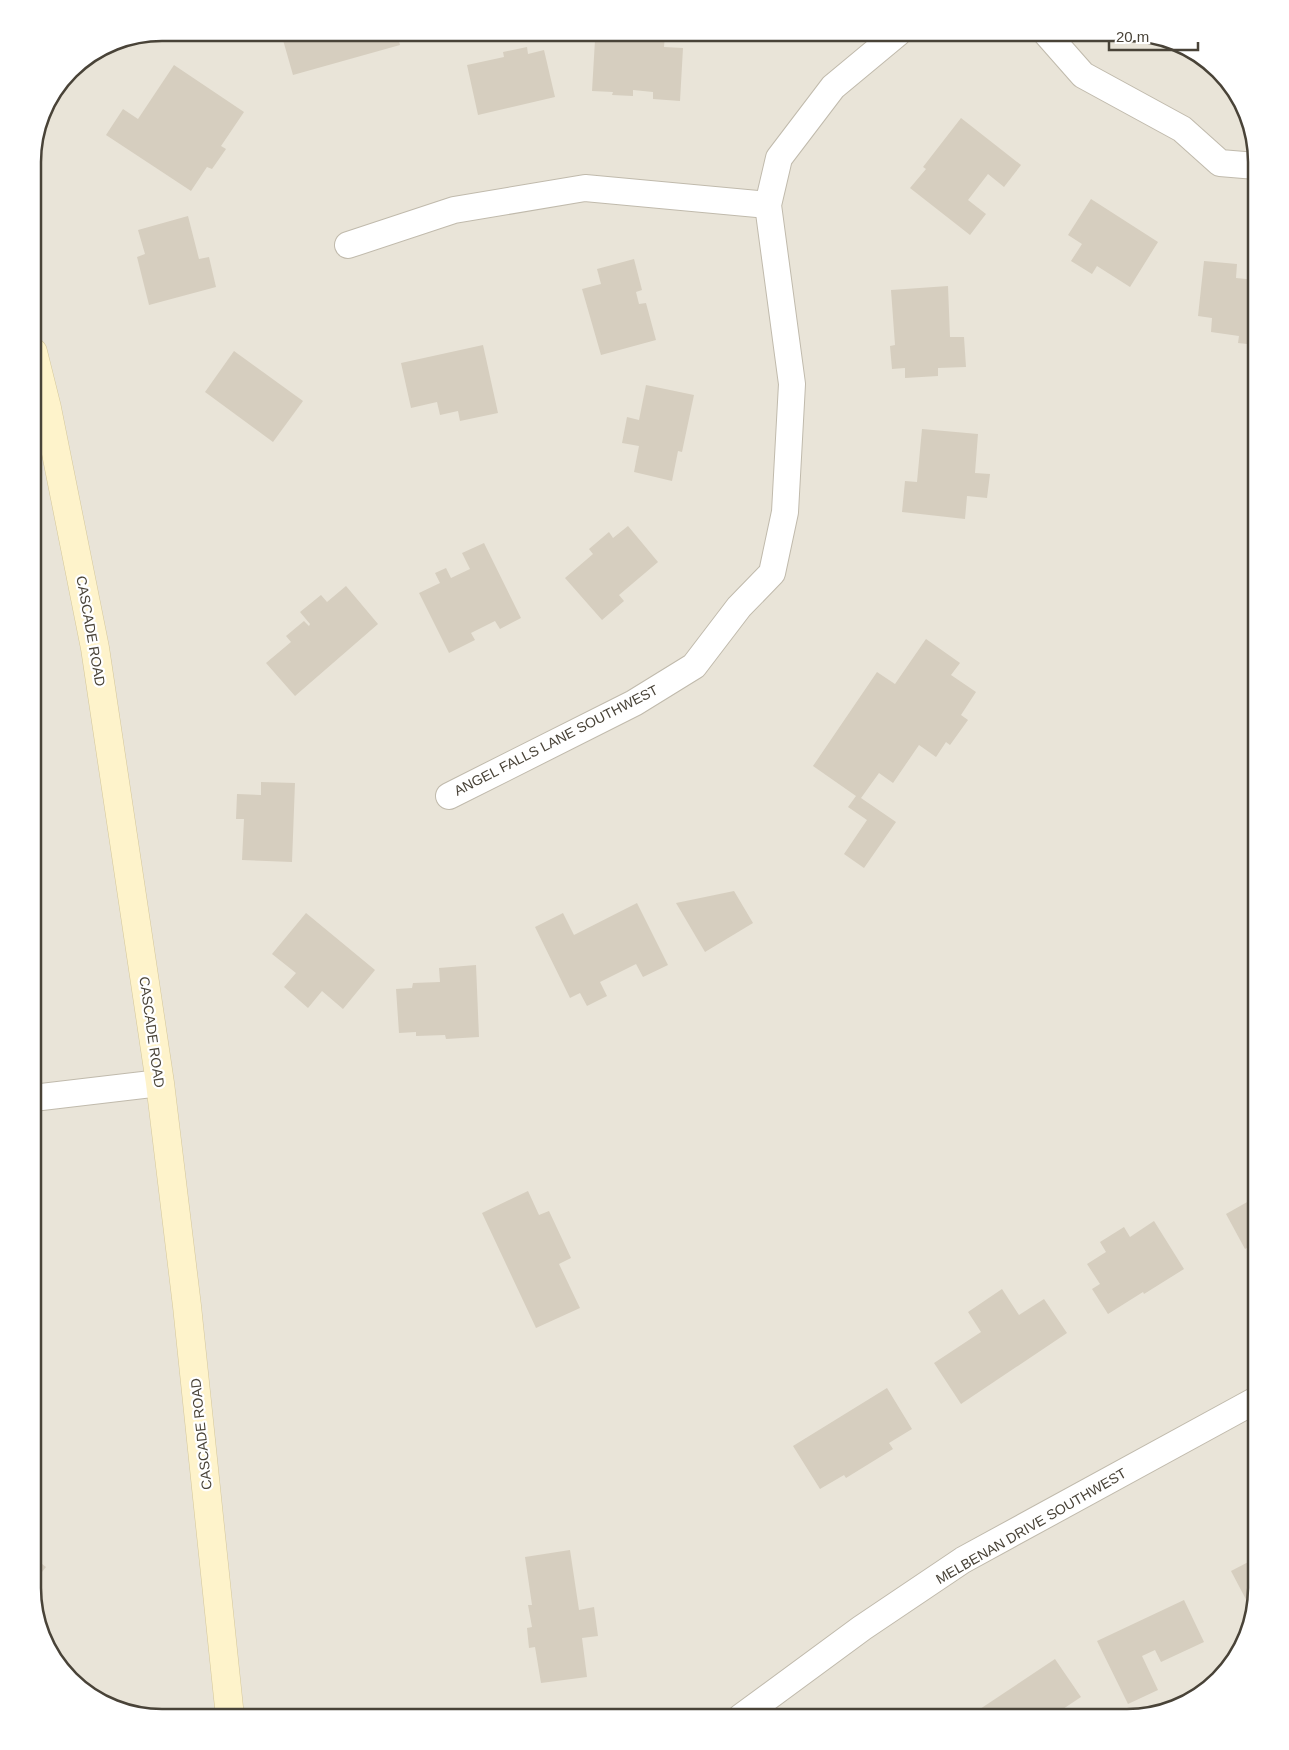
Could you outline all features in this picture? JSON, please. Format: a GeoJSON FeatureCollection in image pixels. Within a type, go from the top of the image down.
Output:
{"type":"FeatureCollection","features":[{"type":"Feature","properties":{"kind":"main road","name":"CASCADE ROAD"},"geometry":{"type":"LineString","coordinates":[[42,387],[95,648],[160,1083],[187,1306],[229,1709]]}},
{"type":"Feature","properties":{"kind":"street","name":"ANGEL FALLS LANE SOUTHWEST"},"geometry":{"type":"LineString","coordinates":[[449,796],[634,703],[694,666],[739,606],[772,573],[785,512],[792,384],[768,205],[779,158],[833,86],[887,42]]}},
{"type":"Feature","properties":{"kind":"street"},"geometry":{"type":"LineString","coordinates":[[1054,42],[1083,75],[1182,129],[1220,164],[1248,166]]}},
{"type":"Feature","properties":{"kind":"street"},"geometry":{"type":"LineString","coordinates":[[348,245],[454,210],[585,188],[768,205]]}},
{"type":"Feature","properties":{"kind":"street"},"geometry":{"type":"LineString","coordinates":[[41,1097],[160,1083]]}},
{"type":"Feature","properties":{"kind":"street","name":"MELBENAN DRIVE SOUTHWEST"},"geometry":{"type":"LineString","coordinates":[[752,1709],[862,1628],[963,1560],[1248,1404]]}},
{"type":"Feature","properties":{"kind":"shaded area"},"geometry":{"type":"Polygon","coordinates":[[[154,42],[1135,42],[1166,48],[1187,57],[1207,71],[1227,95],[1239,116],[1244,131],[1248,162],[1248,1588],[1245,1612],[1235,1641],[1218,1668],[1194,1688],[1173,1700],[1158,1705],[1127,1709],[162,1709],[131,1705],[102,1693],[82,1679],[62,1655],[48,1627],[42,1604],[41,1588],[42,146],[50,116],[66,88],[82,71],[116,50],[154,42]]]}},
{"type":"Feature","properties":{"kind":"building"},"geometry":{"type":"Polygon","coordinates":[[[284,42],[399,42],[400,45],[293,75],[284,42]]]}},
{"type":"Feature","properties":{"kind":"building"},"geometry":{"type":"Polygon","coordinates":[[[595,42],[664,42],[664,47],[683,48],[680,101],[653,99],[653,92],[633,90],[633,96],[612,95],[613,92],[592,91],[595,42]]]}},
{"type":"Feature","properties":{"kind":"building"},"geometry":{"type":"Polygon","coordinates":[[[527,47],[528,54],[544,50],[555,97],[478,115],[467,65],[504,57],[503,52],[527,47]]]}},
{"type":"Feature","properties":{"kind":"building"},"geometry":{"type":"Polygon","coordinates":[[[174,65],[244,112],[221,146],[226,149],[212,169],[207,167],[191,191],[106,135],[123,109],[138,119],[174,65]]]}},
{"type":"Feature","properties":{"kind":"building"},"geometry":{"type":"Polygon","coordinates":[[[961,118],[1021,165],[1004,187],[988,174],[968,200],[986,214],[970,235],[910,188],[926,169],[923,167],[961,118]]]}},
{"type":"Feature","properties":{"kind":"building"},"geometry":{"type":"Polygon","coordinates":[[[1091,199],[1158,242],[1130,287],[1097,266],[1092,274],[1071,261],[1082,244],[1068,235],[1091,199]]]}},
{"type":"Feature","properties":{"kind":"building"},"geometry":{"type":"Polygon","coordinates":[[[188,216],[199,259],[209,257],[216,287],[149,305],[137,257],[145,254],[138,230],[188,216]]]}},
{"type":"Feature","properties":{"kind":"building"},"geometry":{"type":"Polygon","coordinates":[[[634,259],[642,290],[636,292],[639,304],[646,303],[656,340],[601,355],[582,289],[601,284],[597,269],[634,259]]]}},
{"type":"Feature","properties":{"kind":"building"},"geometry":{"type":"Polygon","coordinates":[[[1204,261],[1237,264],[1236,278],[1248,279],[1248,344],[1238,343],[1239,336],[1211,332],[1212,318],[1198,316],[1204,261]]]}},
{"type":"Feature","properties":{"kind":"building"},"geometry":{"type":"Polygon","coordinates":[[[948,286],[950,337],[964,337],[966,367],[938,368],[938,376],[905,378],[905,368],[892,369],[890,346],[895,345],[891,290],[948,286]]]}},
{"type":"Feature","properties":{"kind":"building"},"geometry":{"type":"Polygon","coordinates":[[[483,345],[498,413],[460,421],[458,411],[440,415],[437,402],[411,408],[401,363],[483,345]]]}},
{"type":"Feature","properties":{"kind":"building"},"geometry":{"type":"Polygon","coordinates":[[[234,351],[303,401],[273,442],[205,392],[234,351]]]}},
{"type":"Feature","properties":{"kind":"building"},"geometry":{"type":"Polygon","coordinates":[[[646,385],[694,395],[682,452],[678,451],[672,481],[634,472],[639,446],[622,443],[627,417],[639,420],[646,385]]]}},
{"type":"Feature","properties":{"kind":"building"},"geometry":{"type":"Polygon","coordinates":[[[922,429],[978,434],[975,473],[990,474],[987,498],[967,496],[965,519],[902,512],[905,481],[917,482],[922,429]]]}},
{"type":"Feature","properties":{"kind":"building"},"geometry":{"type":"Polygon","coordinates":[[[628,526],[658,562],[619,595],[624,601],[602,620],[565,578],[593,554],[589,549],[609,532],[613,538],[628,526]]]}},
{"type":"Feature","properties":{"kind":"building"},"geometry":{"type":"Polygon","coordinates":[[[484,543],[521,618],[500,629],[495,621],[471,633],[475,640],[449,653],[419,593],[440,583],[435,573],[446,568],[451,578],[470,569],[462,553],[484,543]]]}},
{"type":"Feature","properties":{"kind":"building"},"geometry":{"type":"Polygon","coordinates":[[[346,586],[378,624],[295,696],[266,663],[291,642],[286,636],[304,621],[309,626],[310,624],[300,612],[321,595],[327,602],[346,586]]]}},
{"type":"Feature","properties":{"kind":"building"},"geometry":{"type":"Polygon","coordinates":[[[926,639],[960,663],[951,675],[976,692],[961,715],[968,720],[950,745],[946,742],[936,757],[919,745],[893,783],[879,773],[861,798],[896,822],[864,868],[844,854],[867,820],[848,807],[856,796],[813,766],[877,672],[895,684],[926,639]]]}},
{"type":"Feature","properties":{"kind":"building"},"geometry":{"type":"Polygon","coordinates":[[[261,782],[295,783],[292,862],[242,860],[244,819],[236,819],[237,794],[261,795],[261,782]]]}},
{"type":"Feature","properties":{"kind":"building"},"geometry":{"type":"Polygon","coordinates":[[[734,891],[753,923],[705,952],[676,903],[734,891]]]}},
{"type":"Feature","properties":{"kind":"building"},"geometry":{"type":"Polygon","coordinates":[[[637,903],[668,965],[643,977],[636,964],[600,982],[607,996],[587,1006],[580,993],[570,998],[535,927],[563,913],[574,935],[637,903]]]}},
{"type":"Feature","properties":{"kind":"building"},"geometry":{"type":"Polygon","coordinates":[[[306,913],[375,970],[343,1009],[322,991],[308,1008],[284,987],[296,973],[272,954],[306,913]]]}},
{"type":"Feature","properties":{"kind":"building"},"geometry":{"type":"Polygon","coordinates":[[[476,965],[479,1037],[446,1039],[445,1035],[416,1036],[416,1032],[399,1033],[396,989],[412,988],[413,983],[440,982],[439,968],[476,965]]]}},
{"type":"Feature","properties":{"kind":"building"},"geometry":{"type":"Polygon","coordinates":[[[528,1191],[539,1215],[549,1211],[571,1258],[559,1264],[580,1308],[536,1328],[482,1213],[528,1191]]]}},
{"type":"Feature","properties":{"kind":"building"},"geometry":{"type":"Polygon","coordinates":[[[1248,1202],[1248,1247],[1245,1249],[1226,1214],[1248,1202]]]}},
{"type":"Feature","properties":{"kind":"building"},"geometry":{"type":"Polygon","coordinates":[[[1154,1221],[1184,1269],[1108,1314],[1092,1289],[1100,1284],[1087,1264],[1106,1252],[1100,1242],[1124,1227],[1130,1237],[1154,1221]]]}},
{"type":"Feature","properties":{"kind":"building"},"geometry":{"type":"Polygon","coordinates":[[[1002,1289],[1019,1315],[1044,1299],[1067,1333],[961,1404],[934,1363],[981,1332],[968,1312],[1002,1289]]]}},
{"type":"Feature","properties":{"kind":"building"},"geometry":{"type":"Polygon","coordinates":[[[887,1388],[912,1429],[889,1443],[893,1449],[846,1478],[844,1475],[820,1489],[793,1446],[887,1388]]]}},
{"type":"Feature","properties":{"kind":"building"},"geometry":{"type":"Polygon","coordinates":[[[570,1550],[579,1610],[594,1607],[598,1636],[582,1638],[587,1677],[541,1683],[535,1647],[529,1648],[527,1628],[532,1627],[528,1605],[532,1605],[525,1557],[570,1550]]]}},
{"type":"Feature","properties":{"kind":"building"},"geometry":{"type":"Polygon","coordinates":[[[1248,1562],[1246,1600],[1231,1571],[1248,1562]]]}},
{"type":"Feature","properties":{"kind":"building"},"geometry":{"type":"Polygon","coordinates":[[[41,1563],[46,1567],[41,1573],[41,1563]]]}},
{"type":"Feature","properties":{"kind":"building"},"geometry":{"type":"Polygon","coordinates":[[[1184,1600],[1204,1642],[1161,1662],[1155,1650],[1142,1656],[1158,1690],[1128,1704],[1097,1641],[1184,1600]]]}},
{"type":"Feature","properties":{"kind":"building"},"geometry":{"type":"Polygon","coordinates":[[[1055,1659],[1081,1697],[1063,1709],[980,1709],[1055,1659]]]}}]}
